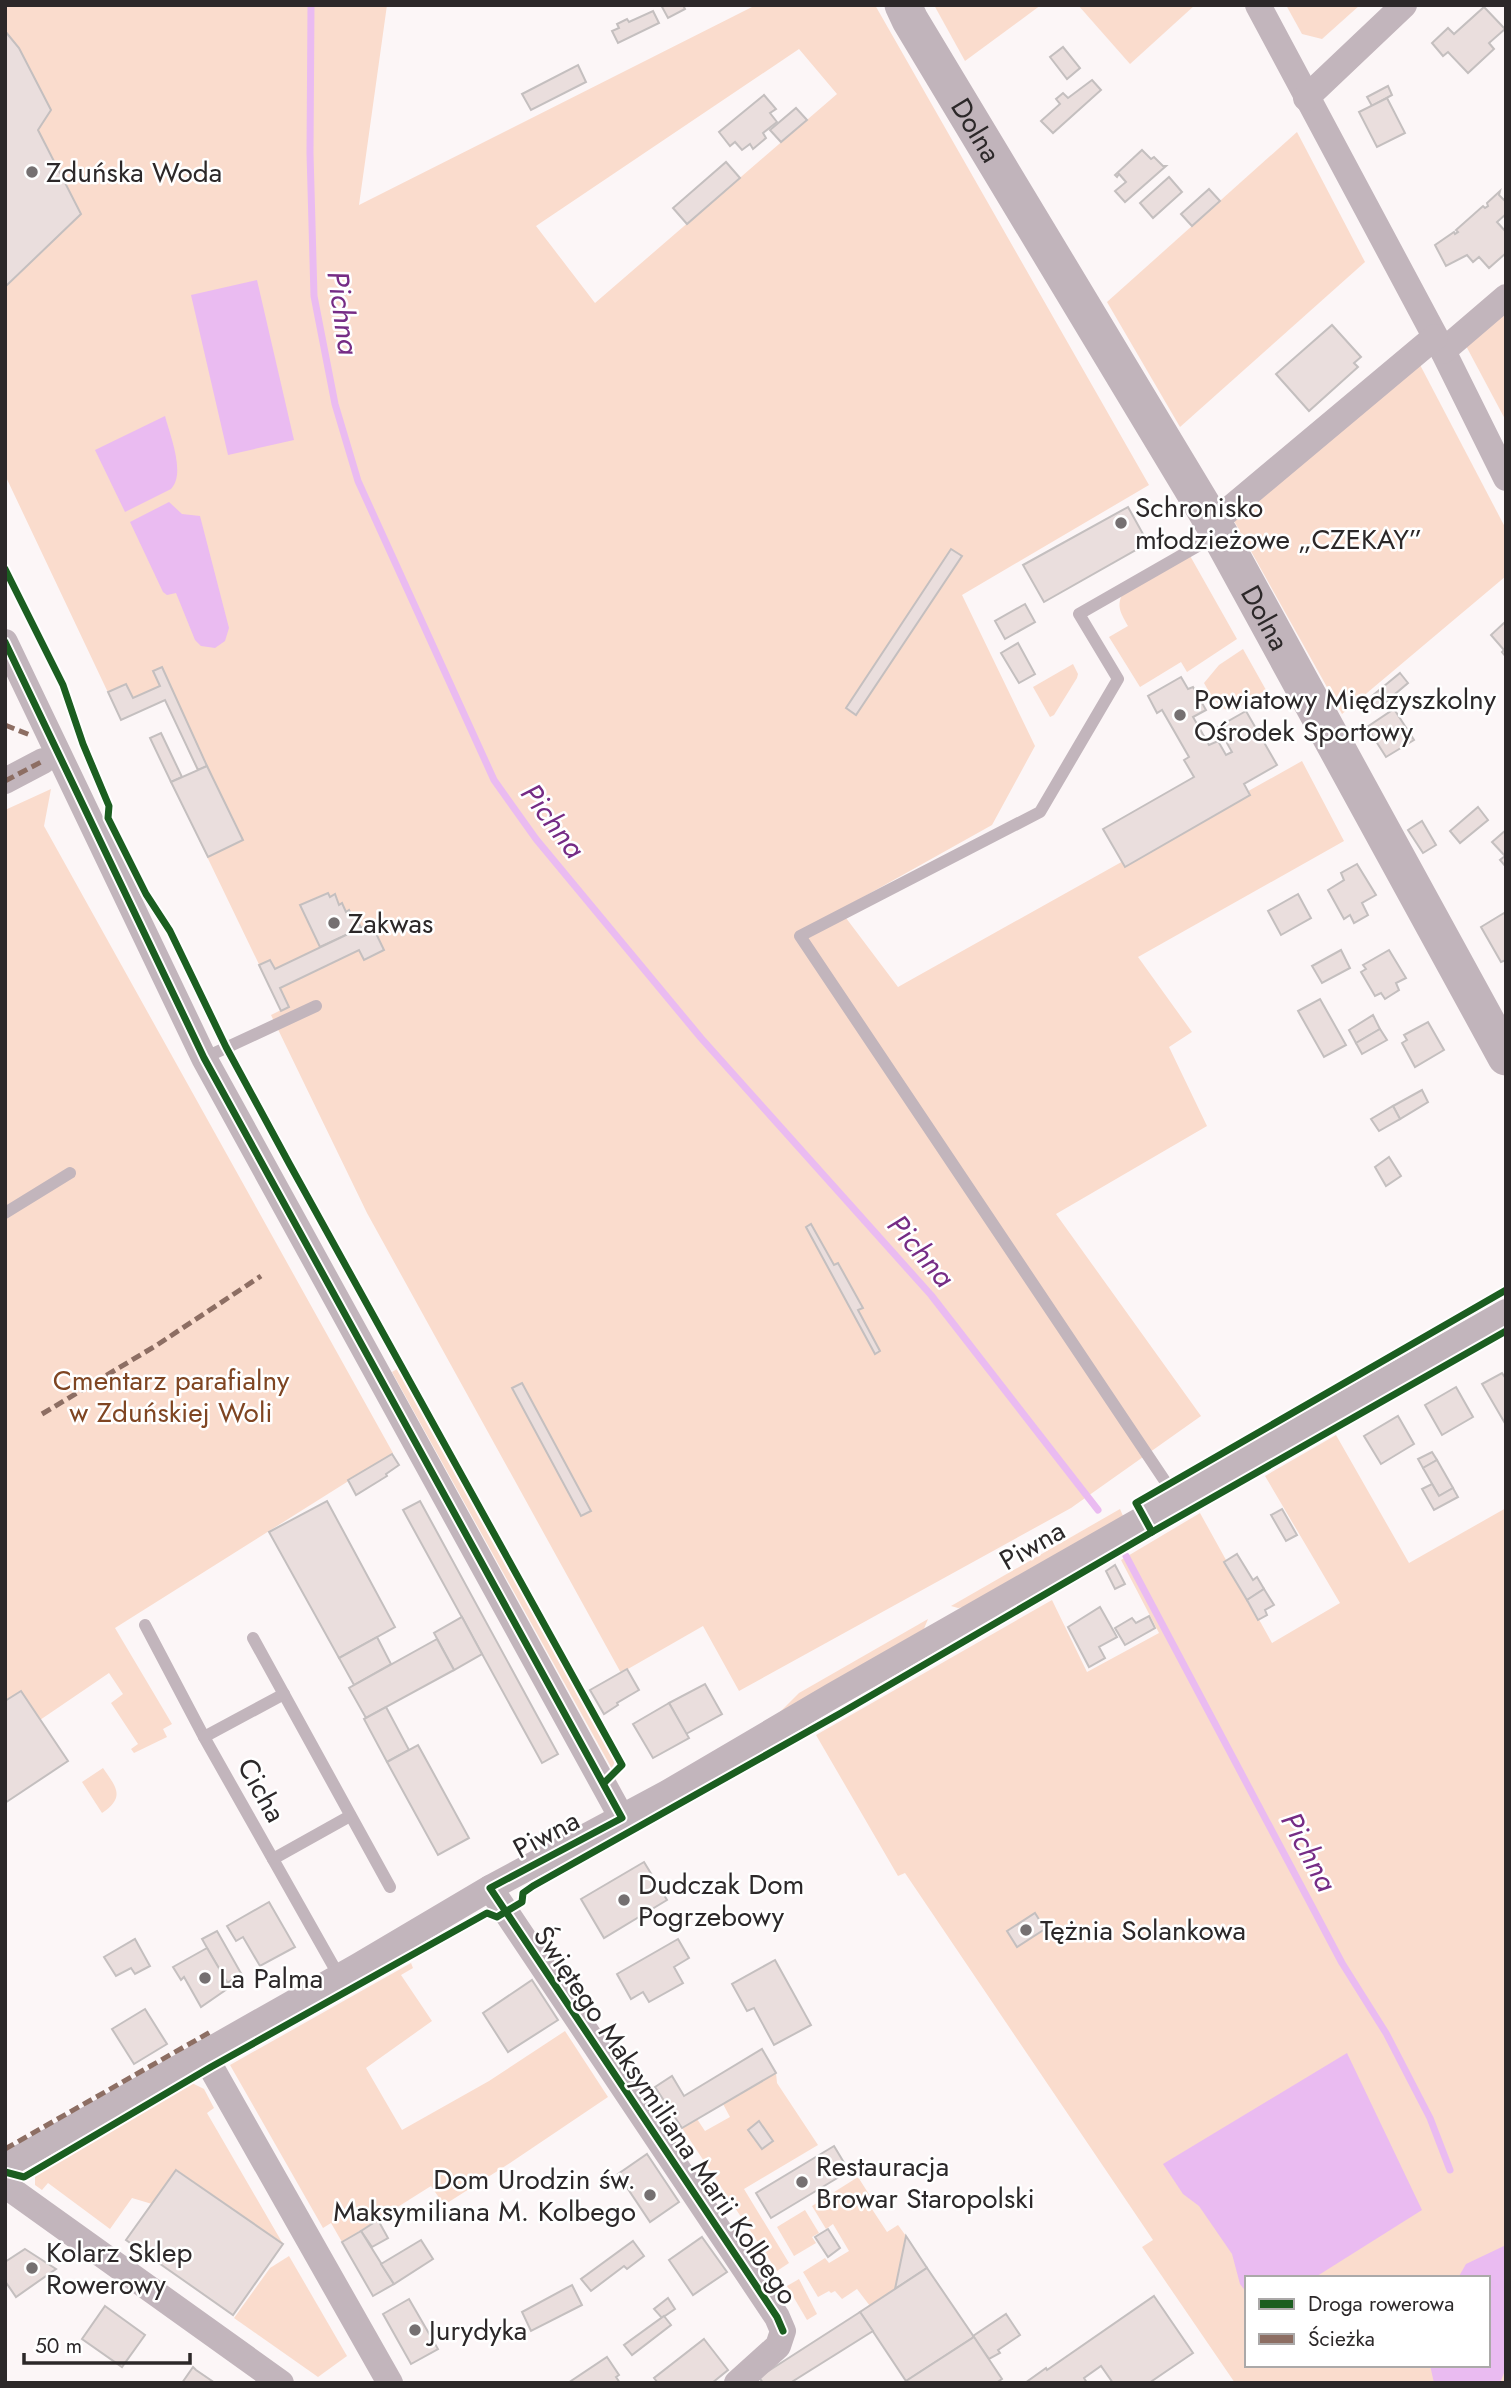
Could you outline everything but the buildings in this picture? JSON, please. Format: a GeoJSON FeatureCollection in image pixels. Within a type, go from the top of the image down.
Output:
{"type":"FeatureCollection","features":[{"type":"Feature","properties":{"kind":"street","name":"Dolna"},"geometry":{"type":"LineString","coordinates":[[903,5],[1216,528],[1506,1057]]}},
{"type":"Feature","properties":{"kind":"street"},"geometry":{"type":"LineString","coordinates":[[1258,5],[1439,344],[1506,478]]}},
{"type":"Feature","properties":{"kind":"street"},"geometry":{"type":"LineString","coordinates":[[1306,98],[1404,5]]}},
{"type":"Feature","properties":{"kind":"street"},"geometry":{"type":"LineString","coordinates":[[1216,528],[1439,344],[1506,297]]}},
{"type":"Feature","properties":{"kind":"street"},"geometry":{"type":"LineString","coordinates":[[5,642],[204,1058],[622,1818]]}},
{"type":"Feature","properties":{"kind":"street"},"geometry":{"type":"LineString","coordinates":[[5,781],[43,761]]}},
{"type":"Feature","properties":{"kind":"street","name":"Piwna"},"geometry":{"type":"LineString","coordinates":[[5,2166],[490,1888],[622,1818],[1506,1312]]}},
{"type":"Feature","properties":{"kind":"street","name":"Świętego Maksymiliana Marii Kolbego"},"geometry":{"type":"LineString","coordinates":[[490,1888],[778,2317],[783,2331],[778,2346],[737,2383]]}},
{"type":"Feature","properties":{"kind":"street"},"geometry":{"type":"LineString","coordinates":[[203,2053],[390,2383]]}},
{"type":"Feature","properties":{"kind":"street"},"geometry":{"type":"LineString","coordinates":[[5,2181],[13,2191],[281,2383]]}},
{"type":"Feature","properties":{"kind":"lane"},"geometry":{"type":"LineString","coordinates":[[1177,1499],[800,936],[1040,812],[1118,679],[1079,614],[1216,528]]}},
{"type":"Feature","properties":{"kind":"lane"},"geometry":{"type":"LineString","coordinates":[[204,1058],[316,1006]]}},
{"type":"Feature","properties":{"kind":"lane"},"geometry":{"type":"LineString","coordinates":[[5,1213],[70,1173]]}},
{"type":"Feature","properties":{"kind":"lane","name":"Cicha"},"geometry":{"type":"LineString","coordinates":[[145,1625],[204,1737],[339,1976]]}},
{"type":"Feature","properties":{"kind":"lane"},"geometry":{"type":"LineString","coordinates":[[253,1637],[390,1887]]}},
{"type":"Feature","properties":{"kind":"lane"},"geometry":{"type":"LineString","coordinates":[[204,1737],[284,1694]]}},
{"type":"Feature","properties":{"kind":"lane"},"geometry":{"type":"LineString","coordinates":[[273,1859],[350,1816]]}},
{"type":"Feature","properties":{"kind":"green space"},"geometry":{"type":"Polygon","coordinates":[[[5,5],[387,5],[359,205],[756,5],[875,5],[1149,485],[962,595],[1035,746],[992,825],[840,910],[898,987],[1302,761],[1344,841],[1138,957],[1192,1032],[1169,1047],[1207,1126],[1056,1214],[1201,1416],[1071,1508],[739,1691],[703,1626],[621,1673],[367,1213],[271,1015],[281,1010],[171,782],[197,770],[165,700],[121,720],[5,475],[5,5]],[[799,49],[536,226],[595,303],[837,94],[799,49]]]}},
{"type":"Feature","properties":{"kind":"green space"},"geometry":{"type":"Polygon","coordinates":[[[934,5],[1041,5],[965,61],[934,5]]]}},
{"type":"Feature","properties":{"kind":"green space"},"geometry":{"type":"Polygon","coordinates":[[[1078,5],[1195,5],[1130,64],[1078,5]]]}},
{"type":"Feature","properties":{"kind":"green space"},"geometry":{"type":"Polygon","coordinates":[[[1286,5],[1360,5],[1322,39],[1302,34],[1286,5]]]}},
{"type":"Feature","properties":{"kind":"green space"},"geometry":{"type":"Polygon","coordinates":[[[1297,132],[1365,262],[1180,427],[1107,302],[1297,132]]]}},
{"type":"Feature","properties":{"kind":"green space"},"geometry":{"type":"Polygon","coordinates":[[[1506,307],[1506,421],[1465,344],[1506,307]]]}},
{"type":"Feature","properties":{"kind":"green space"},"geometry":{"type":"Polygon","coordinates":[[[1418,361],[1506,529],[1506,576],[1342,714],[1233,519],[1418,361]]]}},
{"type":"Feature","properties":{"kind":"green space"},"geometry":{"type":"Polygon","coordinates":[[[1189,554],[1237,639],[1187,672],[1181,662],[1140,687],[1109,637],[1128,626],[1120,611],[1120,599],[1122,595],[1189,554]]]}},
{"type":"Feature","properties":{"kind":"green space"},"geometry":{"type":"Polygon","coordinates":[[[1243,649],[1266,690],[1237,708],[1224,709],[1204,683],[1219,665],[1243,649]]]}},
{"type":"Feature","properties":{"kind":"green space"},"geometry":{"type":"Polygon","coordinates":[[[1073,664],[1077,678],[1054,715],[1050,717],[1033,687],[1073,664]]]}},
{"type":"Feature","properties":{"kind":"green space","name":"Cmentarz parafialny w Zduńskiej Woli"},"geometry":{"type":"Polygon","coordinates":[[[51,789],[44,826],[393,1453],[115,1628],[172,1724],[163,1729],[167,1737],[134,1753],[131,1749],[138,1744],[111,1703],[123,1694],[109,1673],[40,1720],[21,1691],[5,1701],[5,810],[51,789]]]}},
{"type":"Feature","properties":{"kind":"green space"},"geometry":{"type":"Polygon","coordinates":[[[397,1369],[615,1761],[612,1769],[392,1372],[397,1369]]]}},
{"type":"Feature","properties":{"kind":"green space"},"geometry":{"type":"Polygon","coordinates":[[[1336,1435],[1409,1563],[1506,1508],[1506,2383],[1235,2383],[1142,2247],[1153,2240],[905,1873],[898,1876],[816,1735],[1052,1600],[1087,1672],[1159,1633],[1121,1560],[1200,1513],[1272,1643],[1340,1603],[1265,1476],[1336,1435]]]}},
{"type":"Feature","properties":{"kind":"green space"},"geometry":{"type":"Polygon","coordinates":[[[1120,1509],[1123,1516],[965,1607],[951,1606],[1120,1509]]]}},
{"type":"Feature","properties":{"kind":"green space"},"geometry":{"type":"Polygon","coordinates":[[[928,1619],[923,1631],[778,1714],[799,1693],[928,1619]]]}},
{"type":"Feature","properties":{"kind":"green space"},"geometry":{"type":"Polygon","coordinates":[[[103,1768],[115,1786],[116,1797],[102,1813],[82,1782],[103,1768]]]}},
{"type":"Feature","properties":{"kind":"green space"},"geometry":{"type":"Polygon","coordinates":[[[411,1963],[413,1968],[401,1975],[432,2021],[366,2068],[402,2130],[489,2081],[565,2031],[608,2097],[444,2205],[431,2186],[342,2242],[331,2223],[323,2228],[230,2065],[411,1963]]]}},
{"type":"Feature","properties":{"kind":"green space"},"geometry":{"type":"Polygon","coordinates":[[[776,2073],[777,2083],[818,2145],[744,2189],[789,2263],[777,2271],[682,2128],[697,2119],[705,2131],[730,2117],[723,2104],[776,2073]]]}},
{"type":"Feature","properties":{"kind":"green space"},"geometry":{"type":"Polygon","coordinates":[[[192,2083],[204,2089],[214,2108],[207,2113],[283,2244],[177,2170],[152,2204],[132,2198],[110,2229],[48,2183],[42,2190],[35,2185],[35,2175],[192,2083]]]}},
{"type":"Feature","properties":{"kind":"green space"},"geometry":{"type":"Polygon","coordinates":[[[858,2177],[872,2199],[868,2203],[887,2232],[898,2225],[906,2236],[895,2289],[870,2306],[857,2289],[842,2299],[835,2291],[818,2297],[803,2272],[825,2258],[829,2263],[849,2251],[833,2224],[826,2229],[812,2206],[858,2177]]]}},
{"type":"Feature","properties":{"kind":"green space"},"geometry":{"type":"Polygon","coordinates":[[[805,2210],[819,2233],[812,2237],[816,2243],[794,2256],[777,2227],[805,2210]]]}},
{"type":"Feature","properties":{"kind":"green space"},"geometry":{"type":"Polygon","coordinates":[[[289,2256],[347,2356],[318,2377],[234,2318],[270,2268],[289,2256]]]}},
{"type":"Feature","properties":{"kind":"green space"},"geometry":{"type":"Polygon","coordinates":[[[799,2279],[817,2314],[807,2320],[787,2286],[799,2279]]]}},
{"type":"Feature","properties":{"kind":"shaded area"},"geometry":{"type":"Polygon","coordinates":[[[257,280],[294,440],[228,455],[191,295],[257,280]]]}},
{"type":"Feature","properties":{"kind":"shaded area"},"geometry":{"type":"Polygon","coordinates":[[[165,416],[176,454],[175,482],[171,489],[125,512],[95,450],[165,416]]]}},
{"type":"Feature","properties":{"kind":"shaded area"},"geometry":{"type":"Polygon","coordinates":[[[169,502],[182,514],[200,516],[229,628],[225,641],[215,648],[201,646],[195,640],[176,593],[167,595],[163,592],[130,522],[169,502]]]}},
{"type":"Feature","properties":{"kind":"shaded area"},"geometry":{"type":"Polygon","coordinates":[[[1347,2053],[1422,2210],[1317,2276],[1245,2276],[1245,2290],[1240,2284],[1232,2254],[1199,2206],[1183,2194],[1163,2164],[1347,2053]]]}},
{"type":"Feature","properties":{"kind":"shaded area"},"geometry":{"type":"Polygon","coordinates":[[[1506,2245],[1506,2368],[1500,2383],[1434,2383],[1430,2367],[1490,2367],[1490,2276],[1459,2276],[1466,2264],[1506,2245]]]}},
{"type":"Feature","properties":{"kind":"waterway","name":"Pichna"},"geometry":{"type":"LineString","coordinates":[[311,5],[310,153],[314,296],[335,404],[358,481],[494,780],[536,839],[701,1038],[931,1295],[1098,1510]]}},
{"type":"Feature","properties":{"kind":"waterway","name":"Pichna"},"geometry":{"type":"LineString","coordinates":[[1126,1556],[1342,1963],[1386,2033],[1430,2118],[1450,2170]]}},
{"type":"Feature","properties":{"kind":"marked path"},"geometry":{"type":"LineString","coordinates":[[5,725],[30,735]]}},
{"type":"Feature","properties":{"kind":"marked path"},"geometry":{"type":"LineString","coordinates":[[5,781],[43,761]]}},
{"type":"Feature","properties":{"kind":"marked path"},"geometry":{"type":"LineString","coordinates":[[42,1414],[157,1345],[261,1276]]}},
{"type":"Feature","properties":{"kind":"marked path"},"geometry":{"type":"LineString","coordinates":[[5,2149],[212,2031]]}},
{"type":"Feature","properties":{"kind":"cycle path"},"geometry":{"type":"LineString","coordinates":[[5,569],[63,685],[83,744],[109,806],[108,818],[146,894],[170,931],[226,1047],[290,1165],[622,1765],[604,1783]]}},
{"type":"Feature","properties":{"kind":"cycle path"},"geometry":{"type":"LineString","coordinates":[[5,642],[204,1058],[622,1818],[490,1888],[777,2317],[783,2331]]}},
{"type":"Feature","properties":{"kind":"cycle path"},"geometry":{"type":"LineString","coordinates":[[1152,1532],[1136,1503],[1506,1290]]}},
{"type":"Feature","properties":{"kind":"cycle path"},"geometry":{"type":"LineString","coordinates":[[5,2172],[24,2177],[211,2067],[487,1913],[497,1917],[522,1902],[523,1893],[533,1886],[841,1713],[1506,1331]]}},
{"type":"Feature","properties":{"kind":"place","name":"Zduńska Woda"},"geometry":{"type":"Point","coordinates":[32,172]}},
{"type":"Feature","properties":{"kind":"place","name":"Schronisko młodzieżowe „CZEKAY”"},"geometry":{"type":"Point","coordinates":[1121,523]}},
{"type":"Feature","properties":{"kind":"place","name":"Powiatowy Międzyszkolny Ośrodek Sportowy"},"geometry":{"type":"Point","coordinates":[1180,715]}},
{"type":"Feature","properties":{"kind":"place","name":"Zakwas"},"geometry":{"type":"Point","coordinates":[334,923]}},
{"type":"Feature","properties":{"kind":"place","name":"Dudczak Dom Pogrzebowy"},"geometry":{"type":"Point","coordinates":[624,1900]}},
{"type":"Feature","properties":{"kind":"place","name":"Tężnia Solankowa"},"geometry":{"type":"Point","coordinates":[1026,1930]}},
{"type":"Feature","properties":{"kind":"place","name":"La Palma"},"geometry":{"type":"Point","coordinates":[205,1978]}},
{"type":"Feature","properties":{"kind":"place","name":"Restauracja Browar Staropolski"},"geometry":{"type":"Point","coordinates":[802,2182]}},
{"type":"Feature","properties":{"kind":"place","name":"Dom Urodzin św. Maksymiliana M. Kolbego"},"geometry":{"type":"Point","coordinates":[650,2195]}},
{"type":"Feature","properties":{"kind":"place","name":"Kolarz Sklep Rowerowy"},"geometry":{"type":"Point","coordinates":[32,2268]}},
{"type":"Feature","properties":{"kind":"place","name":"Jurydyka"},"geometry":{"type":"Point","coordinates":[415,2330]}}]}
